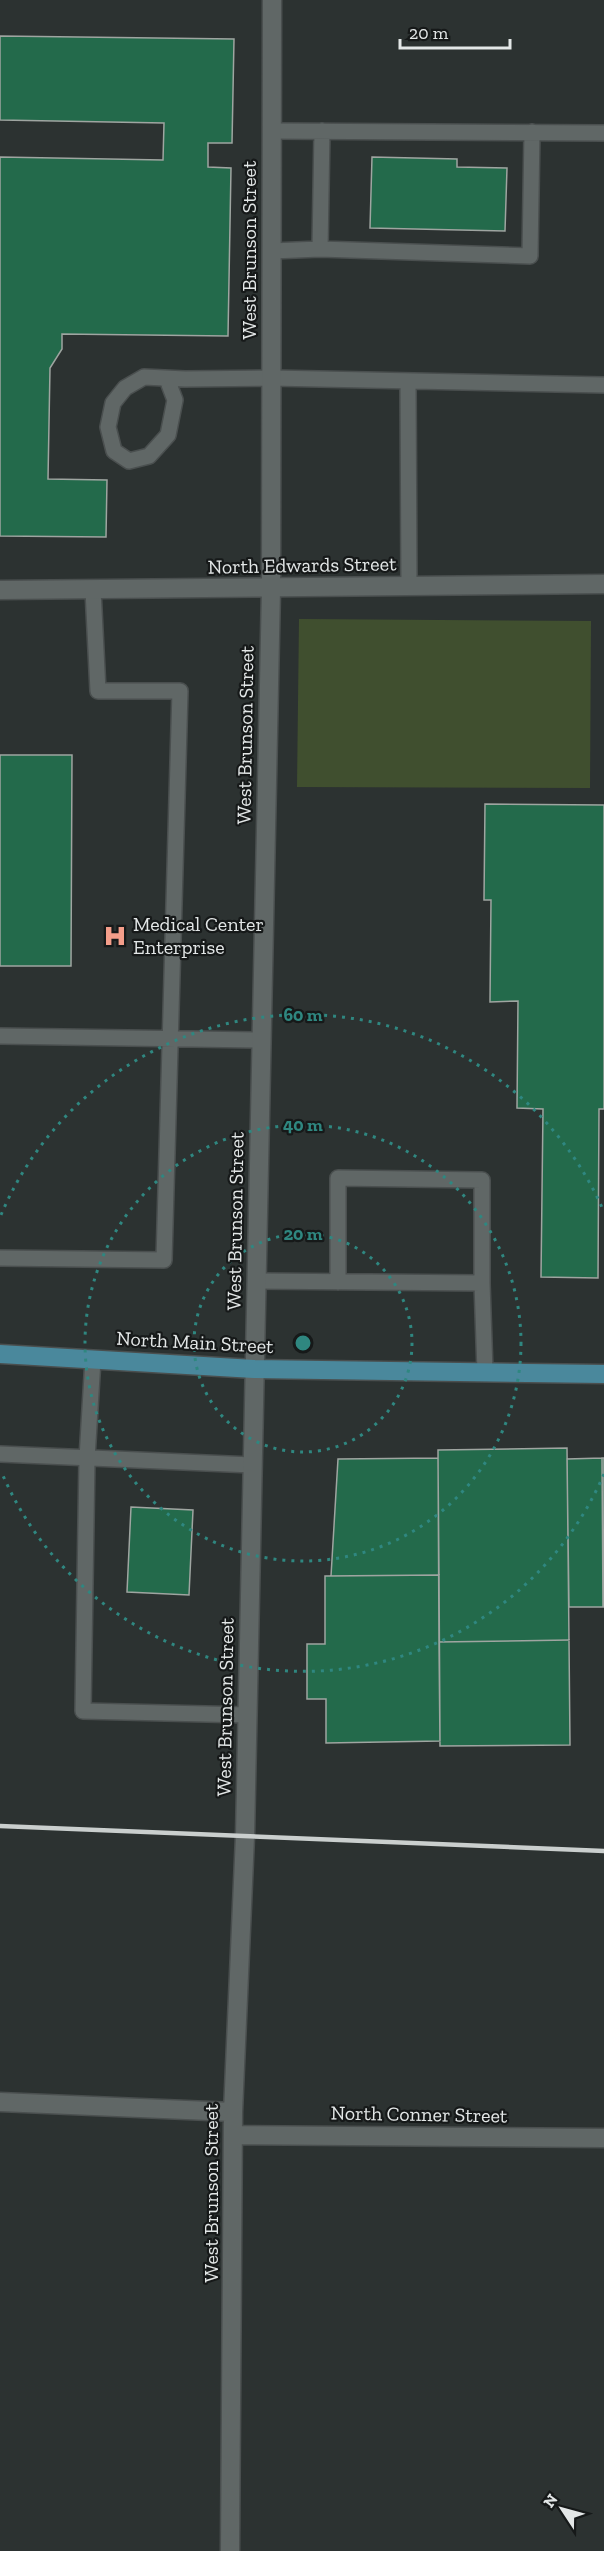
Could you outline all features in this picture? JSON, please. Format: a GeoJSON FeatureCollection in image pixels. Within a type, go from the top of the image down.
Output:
{"type":"FeatureCollection","features":[{"type":"Feature","properties":{"kind":"main road","name":"North Main Street"},"geometry":{"type":"LineString","coordinates":[[0,1354],[254,1369],[604,1374]]}},
{"type":"Feature","properties":{"kind":"street","name":"West Brunson Street"},"geometry":{"type":"LineString","coordinates":[[230,2551],[233,2112],[245,1836],[271,589],[272,0]]}},
{"type":"Feature","properties":{"kind":"street","name":"North Edwards Street"},"geometry":{"type":"LineString","coordinates":[[0,590],[604,584]]}},
{"type":"Feature","properties":{"kind":"street"},"geometry":{"type":"LineString","coordinates":[[0,2102],[233,2112]]}},
{"type":"Feature","properties":{"kind":"street","name":"North Conner Street"},"geometry":{"type":"LineString","coordinates":[[234,2135],[604,2138]]}},
{"type":"Feature","properties":{"kind":"lane"},"geometry":{"type":"LineString","coordinates":[[272,131],[604,133]]}},
{"type":"Feature","properties":{"kind":"lane"},"geometry":{"type":"LineString","coordinates":[[320,249],[322,131]]}},
{"type":"Feature","properties":{"kind":"lane"},"geometry":{"type":"LineString","coordinates":[[272,250],[320,249],[530,256],[532,132]]}},
{"type":"Feature","properties":{"kind":"lane"},"geometry":{"type":"LineString","coordinates":[[167,379],[175,400],[168,435],[149,456],[129,461],[114,451],[108,427],[113,403],[125,387],[144,377],[604,385]]}},
{"type":"Feature","properties":{"kind":"lane"},"geometry":{"type":"LineString","coordinates":[[408,382],[409,586]]}},
{"type":"Feature","properties":{"kind":"lane"},"geometry":{"type":"LineString","coordinates":[[0,1257],[164,1260],[180,691],[98,691],[93,590]]}},
{"type":"Feature","properties":{"kind":"lane"},"geometry":{"type":"LineString","coordinates":[[0,1036],[261,1040]]}},
{"type":"Feature","properties":{"kind":"lane"},"geometry":{"type":"LineString","coordinates":[[338,1282],[338,1178],[482,1180],[485,1372]]}},
{"type":"Feature","properties":{"kind":"lane"},"geometry":{"type":"LineString","coordinates":[[256,1281],[482,1283]]}},
{"type":"Feature","properties":{"kind":"lane"},"geometry":{"type":"LineString","coordinates":[[93,1359],[87,1458],[83,1711],[247,1715]]}},
{"type":"Feature","properties":{"kind":"lane"},"geometry":{"type":"LineString","coordinates":[[0,1454],[252,1465]]}},
{"type":"Feature","properties":{"kind":"green space"},"geometry":{"type":"Polygon","coordinates":[[[299,619],[591,621],[590,788],[297,787],[299,619]]]}},
{"type":"Feature","properties":{"kind":"building"},"geometry":{"type":"Polygon","coordinates":[[[0,36],[234,39],[232,143],[208,143],[208,167],[231,168],[228,336],[62,334],[62,349],[50,368],[48,479],[107,480],[106,537],[0,536],[0,157],[163,160],[164,123],[0,120],[0,36]]]}},
{"type":"Feature","properties":{"kind":"building"},"geometry":{"type":"Polygon","coordinates":[[[372,157],[457,159],[457,167],[507,168],[505,231],[370,228],[372,157]]]}},
{"type":"Feature","properties":{"kind":"building"},"geometry":{"type":"Polygon","coordinates":[[[0,755],[72,755],[71,966],[0,966],[0,755]]]}},
{"type":"Feature","properties":{"kind":"building"},"geometry":{"type":"Polygon","coordinates":[[[485,804],[604,805],[604,1109],[599,1109],[598,1278],[541,1277],[543,1109],[517,1108],[518,1001],[490,1002],[491,900],[484,900],[485,804]]]}},
{"type":"Feature","properties":{"kind":"building"},"geometry":{"type":"Polygon","coordinates":[[[567,1448],[569,1640],[439,1642],[438,1450],[567,1448]]]}},
{"type":"Feature","properties":{"kind":"building"},"geometry":{"type":"Polygon","coordinates":[[[438,1458],[439,1575],[331,1576],[338,1459],[438,1458]]]}},
{"type":"Feature","properties":{"kind":"building"},"geometry":{"type":"Polygon","coordinates":[[[602,1458],[604,1458],[604,1607],[603,1607],[602,1458]]]}},
{"type":"Feature","properties":{"kind":"building"},"geometry":{"type":"Polygon","coordinates":[[[602,1458],[603,1607],[569,1607],[567,1459],[602,1458]]]}},
{"type":"Feature","properties":{"kind":"building"},"geometry":{"type":"Polygon","coordinates":[[[131,1507],[193,1510],[189,1595],[127,1592],[131,1507]]]}},
{"type":"Feature","properties":{"kind":"building"},"geometry":{"type":"Polygon","coordinates":[[[439,1575],[440,1741],[326,1743],[326,1699],[307,1699],[307,1644],[325,1644],[325,1576],[439,1575]]]}},
{"type":"Feature","properties":{"kind":"building"},"geometry":{"type":"Polygon","coordinates":[[[569,1640],[570,1745],[440,1746],[439,1642],[569,1640]]]}},
{"type":"Feature","properties":{"kind":"railway"},"geometry":{"type":"LineString","coordinates":[[0,1826],[604,1851]]}},
{"type":"Feature","properties":{"kind":"place","name":"Medical Center Enterprise"},"geometry":{"type":"Point","coordinates":[115,936]}}]}
